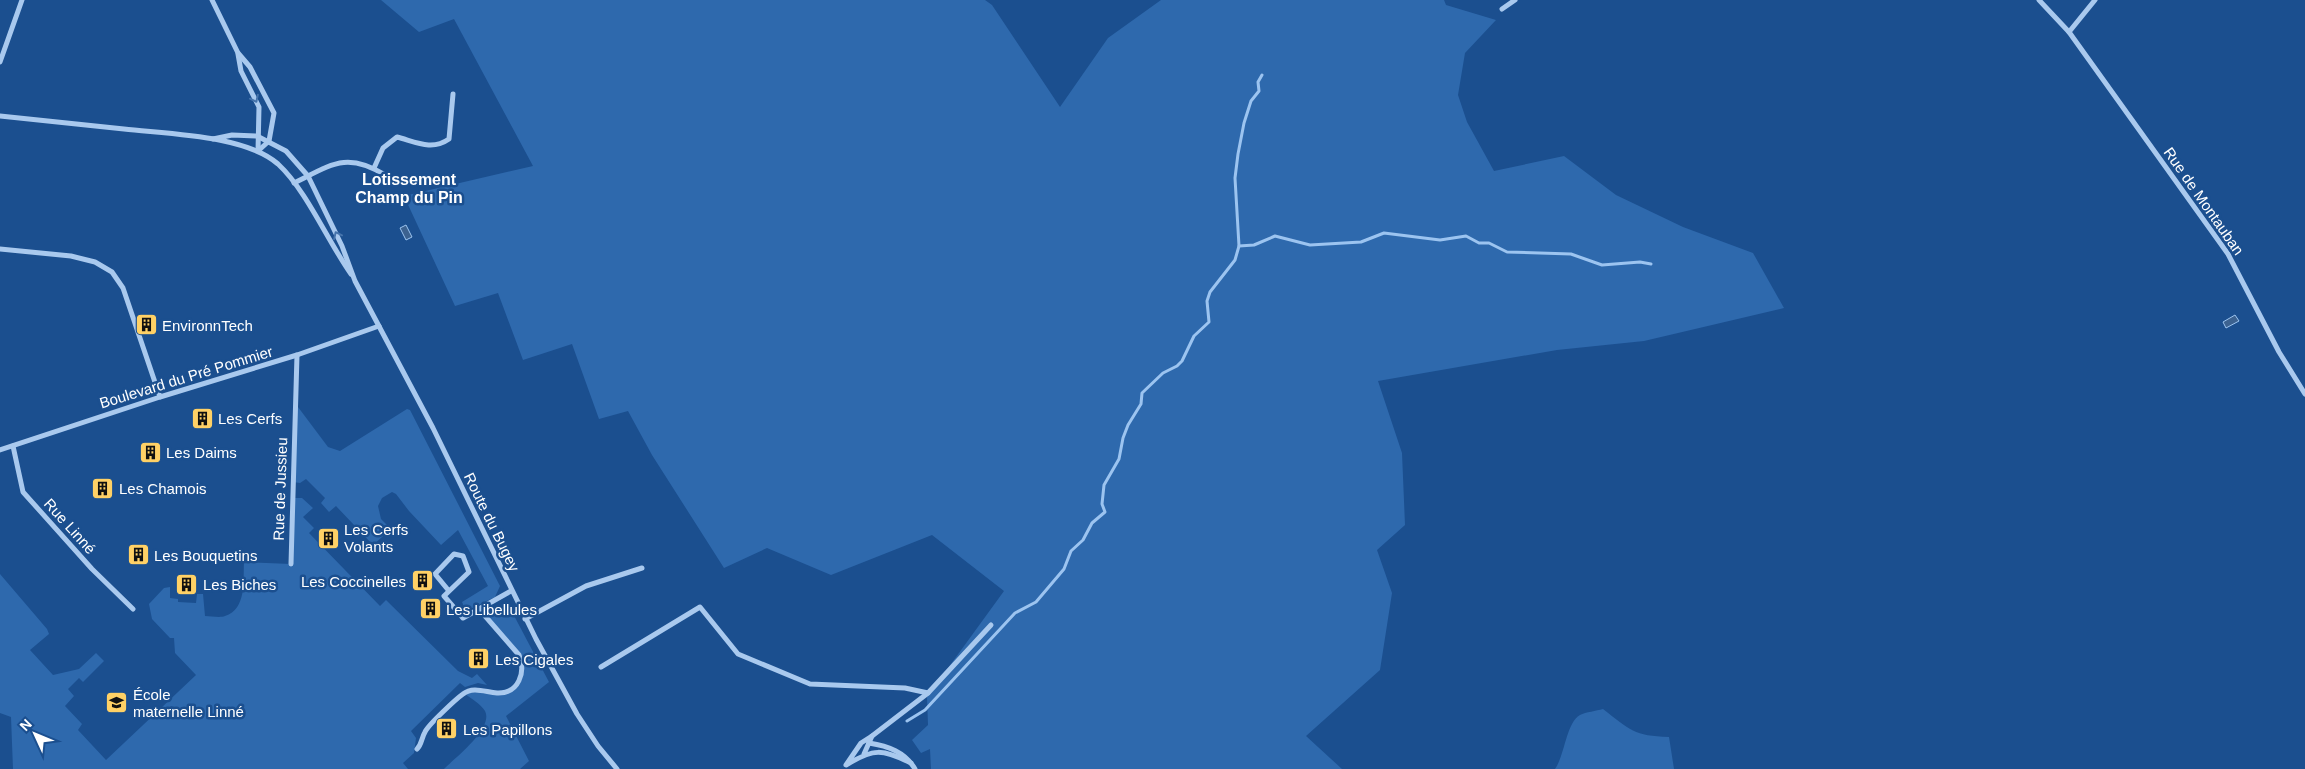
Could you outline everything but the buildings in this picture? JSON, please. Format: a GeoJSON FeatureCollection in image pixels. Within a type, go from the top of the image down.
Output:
{"type":"FeatureCollection","features":[{"type":"Feature","properties":{"kind":"street"},"geometry":{"type":"LineString","coordinates":[[0,62],[22,0]]}},
{"type":"Feature","properties":{"kind":"street"},"geometry":{"type":"LineString","coordinates":[[212,0],[238,53],[250,67],[274,113],[274,124],[269,141],[258,151]]}},
{"type":"Feature","properties":{"kind":"street"},"geometry":{"type":"LineString","coordinates":[[1502,9],[1515,0]]}},
{"type":"Feature","properties":{"kind":"street","name":"Rue de Montauban"},"geometry":{"type":"LineString","coordinates":[[2039,0],[2069,32],[2228,254],[2279,352],[2305,394]]}},
{"type":"Feature","properties":{"kind":"street"},"geometry":{"type":"LineString","coordinates":[[2069,32],[2096,0]]}},
{"type":"Feature","properties":{"kind":"street"},"geometry":{"type":"LineString","coordinates":[[0,42],[7,45]]}},
{"type":"Feature","properties":{"kind":"street"},"geometry":{"type":"LineString","coordinates":[[238,53],[241,72],[258,107],[258,151]]}},
{"type":"Feature","properties":{"kind":"street"},"geometry":{"type":"LineString","coordinates":[[374,168],[383,148],[397,137],[429,146],[440,145],[449,139],[453,94]]}},
{"type":"Feature","properties":{"kind":"street"},"geometry":{"type":"LineString","coordinates":[[0,116],[213,139],[232,135],[257,136]]}},
{"type":"Feature","properties":{"kind":"street","name":"Route du Bugey"},"geometry":{"type":"LineString","coordinates":[[257,136],[286,151],[308,176],[342,246],[356,280],[433,428],[511,591],[577,714],[598,746],[617,769]]}},
{"type":"Feature","properties":{"kind":"street","name":"Route du Bugey"},"geometry":{"type":"LineString","coordinates":[[213,139],[258,151],[277,163],[294,183],[335,252],[356,280]]}},
{"type":"Feature","properties":{"kind":"street"},"geometry":{"type":"LineString","coordinates":[[294,183],[341,162],[361,162],[385,175]]}},
{"type":"Feature","properties":{"kind":"street"},"geometry":{"type":"LineString","coordinates":[[0,249],[71,256],[95,262],[112,272],[123,288],[160,397]]}},
{"type":"Feature","properties":{"kind":"street","name":"Boulevard du Pré Pommier"},"geometry":{"type":"LineString","coordinates":[[0,450],[160,397],[297,355],[379,326]]}},
{"type":"Feature","properties":{"kind":"street","name":"Rue de Jussieu"},"geometry":{"type":"LineString","coordinates":[[291,564],[297,355]]}},
{"type":"Feature","properties":{"kind":"street","name":"Rue Linné"},"geometry":{"type":"LineString","coordinates":[[12,446],[23,492],[92,569],[133,609]]}},
{"type":"Feature","properties":{"kind":"street"},"geometry":{"type":"LineString","coordinates":[[449,591],[435,574],[454,554],[463,556],[469,572],[444,596],[463,618],[511,591]]}},
{"type":"Feature","properties":{"kind":"street"},"geometry":{"type":"LineString","coordinates":[[526,619],[586,586],[642,568]]}},
{"type":"Feature","properties":{"kind":"street"},"geometry":{"type":"LineString","coordinates":[[601,667],[700,607],[738,654],[810,684],[905,688],[928,694]]}},
{"type":"Feature","properties":{"kind":"street"},"geometry":{"type":"LineString","coordinates":[[417,750],[422,744],[425,732],[464,692],[477,690],[504,692],[518,683],[523,670],[520,655],[480,609]]}},
{"type":"Feature","properties":{"kind":"street"},"geometry":{"type":"LineString","coordinates":[[845,767],[861,743],[928,694],[991,625]]}},
{"type":"Feature","properties":{"kind":"street"},"geometry":{"type":"LineString","coordinates":[[845,767],[864,754],[872,736]]}},
{"type":"Feature","properties":{"kind":"street"},"geometry":{"type":"LineString","coordinates":[[861,743],[870,743],[897,750],[912,763],[915,769]]}},
{"type":"Feature","properties":{"kind":"street"},"geometry":{"type":"LineString","coordinates":[[864,754],[889,752],[912,763]]}},
{"type":"Feature","properties":{"kind":"shaded area"},"geometry":{"type":"Polygon","coordinates":[[[381,0],[985,0],[992,5],[1060,107],[1108,38],[1161,0],[1444,0],[1446,5],[1496,20],[1465,53],[1458,95],[1467,122],[1494,171],[1564,156],[1616,195],[1683,227],[1753,253],[1784,308],[1644,341],[1557,350],[1378,381],[1402,453],[1405,525],[1377,550],[1392,593],[1380,670],[1306,736],[1342,769],[931,769],[930,749],[921,753],[912,740],[928,725],[927,697],[1004,591],[932,535],[831,575],[767,548],[724,568],[652,455],[628,411],[599,419],[572,344],[523,360],[498,293],[455,306],[404,196],[533,166],[454,19],[419,32],[381,0]]]}},
{"type":"Feature","properties":{"kind":"shaded area"},"geometry":{"type":"Polygon","coordinates":[[[406,225],[412,237],[406,240],[400,228],[406,225]]]}},
{"type":"Feature","properties":{"kind":"shaded area"},"geometry":{"type":"Polygon","coordinates":[[[2235,315],[2239,321],[2226,328],[2223,322],[2235,315]]]}},
{"type":"Feature","properties":{"kind":"shaded area"},"geometry":{"type":"Polygon","coordinates":[[[295,403],[328,447],[340,451],[407,409],[410,410],[500,586],[495,597],[466,611],[462,602],[488,586],[458,530],[441,545],[396,494],[392,492],[382,498],[378,506],[381,519],[391,529],[373,545],[336,506],[329,512],[321,503],[325,498],[306,479],[300,483],[293,482],[295,403]]]}},
{"type":"Feature","properties":{"kind":"shaded area"},"geometry":{"type":"Polygon","coordinates":[[[293,498],[302,498],[313,508],[303,517],[314,528],[309,533],[380,606],[386,600],[458,671],[472,678],[477,674],[487,685],[478,683],[465,687],[460,683],[411,731],[416,738],[414,753],[403,763],[408,769],[13,769],[11,717],[0,713],[0,574],[47,629],[49,634],[30,650],[53,675],[79,669],[96,653],[104,661],[83,682],[79,678],[68,689],[74,696],[65,706],[82,724],[78,730],[106,760],[196,675],[175,653],[174,638],[170,638],[152,619],[149,604],[164,588],[170,587],[170,598],[178,599],[178,602],[196,603],[197,594],[203,594],[205,616],[223,617],[232,612],[237,607],[242,593],[244,562],[291,564],[293,498]]]}},
{"type":"Feature","properties":{"kind":"shaded area"},"geometry":{"type":"Polygon","coordinates":[[[503,604],[510,608],[549,682],[506,716],[529,761],[520,769],[444,769],[472,742],[484,726],[485,711],[464,693],[477,689],[504,692],[518,683],[523,664],[489,620],[493,609],[503,604]]]}},
{"type":"Feature","properties":{"kind":"shaded area"},"geometry":{"type":"Polygon","coordinates":[[[1603,709],[1627,727],[1640,733],[1669,737],[1674,769],[1555,769],[1575,719],[1582,714],[1603,709]]]}},
{"type":"Feature","properties":{"kind":"waterway"},"geometry":{"type":"LineString","coordinates":[[907,721],[925,710],[1015,613],[1036,602],[1064,569],[1071,551],[1083,540],[1092,523],[1105,512],[1102,504],[1104,485],[1119,459],[1123,438],[1128,425],[1141,404],[1142,393],[1163,373],[1177,366],[1182,361],[1194,336],[1209,322],[1207,301],[1210,292],[1235,260],[1239,246],[1235,178],[1238,154],[1244,123],[1251,101],[1259,91],[1258,82],[1262,75]]}},
{"type":"Feature","properties":{"kind":"waterway"},"geometry":{"type":"LineString","coordinates":[[1239,246],[1254,245],[1275,236],[1310,245],[1361,242],[1384,233],[1440,240],[1466,236],[1479,243],[1489,243],[1507,252],[1571,254],[1602,265],[1640,262],[1651,264]]}},
{"type":"Feature","properties":{"kind":"place","name":"EnvironnTech"},"geometry":{"type":"Point","coordinates":[146,325]}},
{"type":"Feature","properties":{"kind":"place","name":"Les Cerfs"},"geometry":{"type":"Point","coordinates":[202,418]}},
{"type":"Feature","properties":{"kind":"place","name":"Les Daims"},"geometry":{"type":"Point","coordinates":[150,452]}},
{"type":"Feature","properties":{"kind":"place","name":"Les Chamois"},"geometry":{"type":"Point","coordinates":[103,488]}},
{"type":"Feature","properties":{"kind":"place","name":"Les Cerfs Volants"},"geometry":{"type":"Point","coordinates":[328,538]}},
{"type":"Feature","properties":{"kind":"place","name":"Les Bouquetins"},"geometry":{"type":"Point","coordinates":[138,555]}},
{"type":"Feature","properties":{"kind":"place","name":"Les Coccinelles"},"geometry":{"type":"Point","coordinates":[422,581]}},
{"type":"Feature","properties":{"kind":"place","name":"Les Biches"},"geometry":{"type":"Point","coordinates":[187,584]}},
{"type":"Feature","properties":{"kind":"place","name":"Les Libellules"},"geometry":{"type":"Point","coordinates":[430,609]}},
{"type":"Feature","properties":{"kind":"place","name":"Les Cigales"},"geometry":{"type":"Point","coordinates":[479,659]}},
{"type":"Feature","properties":{"kind":"place","name":"École maternelle Linné"},"geometry":{"type":"Point","coordinates":[117,703]}},
{"type":"Feature","properties":{"kind":"place","name":"Les Papillons"},"geometry":{"type":"Point","coordinates":[447,729]}},
{"type":"Feature","properties":{"kind":"district","name":"Lotissement Champ du Pin"},"geometry":{"type":"Point","coordinates":[409,188]}}]}
